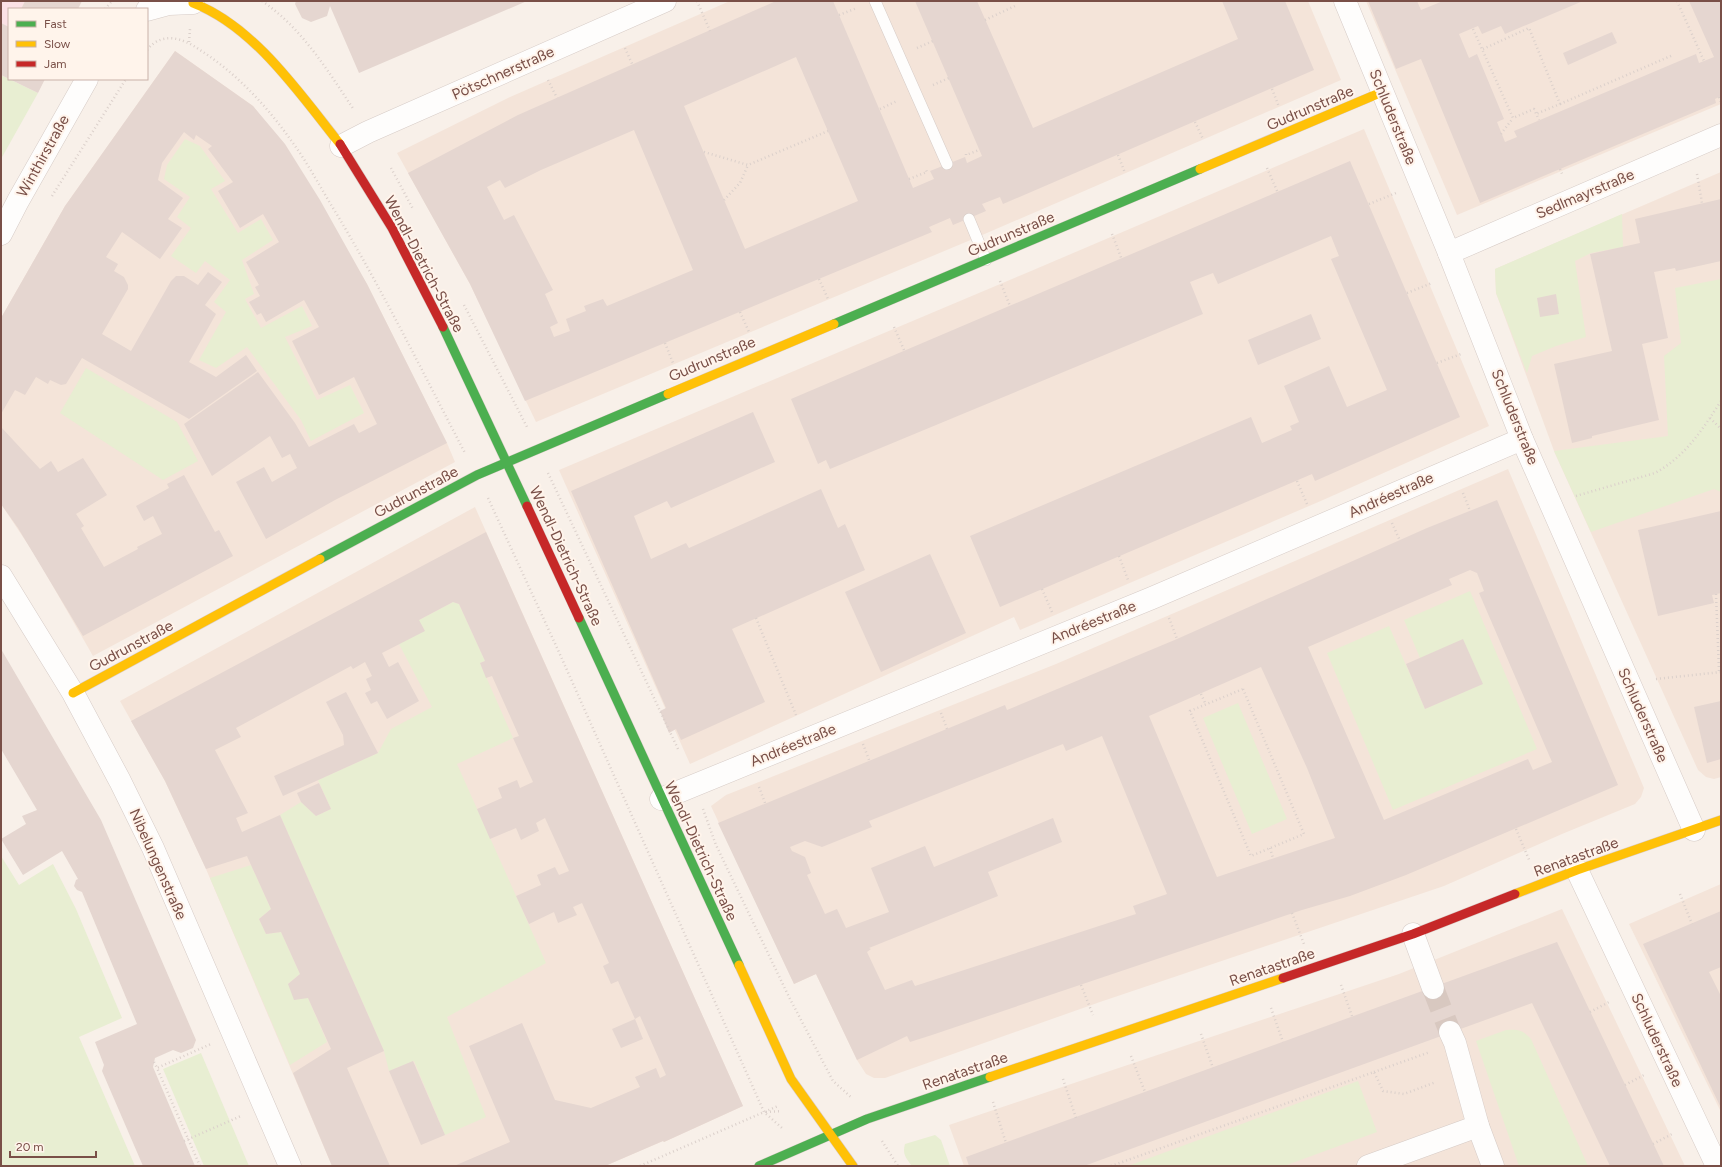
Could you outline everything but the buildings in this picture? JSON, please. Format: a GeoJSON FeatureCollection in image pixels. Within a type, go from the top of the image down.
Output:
{"type":"FeatureCollection","features":[{"type":"Feature","properties":{"kind":"street","name":"Pötschnerstraße"},"geometry":{"type":"LineString","coordinates":[[341,146],[368,132],[665,1]]}},
{"type":"Feature","properties":{"kind":"street","name":"Schluderstraße"},"geometry":{"type":"LineString","coordinates":[[1345,1],[1449,253],[1522,439],[1694,830]]}},
{"type":"Feature","properties":{"kind":"street"},"geometry":{"type":"LineString","coordinates":[[148,10],[169,4],[193,2]]}},
{"type":"Feature","properties":{"kind":"street","name":"Wendl-Dietrich-Straße"},"geometry":{"type":"LineString","coordinates":[[193,2],[210,10],[228,22],[276,64],[341,146],[392,228],[421,284],[507,462],[791,1079],[830,1136],[853,1166]]}},
{"type":"Feature","properties":{"kind":"street","name":"Winthirstraße"},"geometry":{"type":"LineString","coordinates":[[1,234],[86,80]]}},
{"type":"Feature","properties":{"kind":"street","name":"Gudrunstraße"},"geometry":{"type":"LineString","coordinates":[[73,693],[477,475],[1382,92]]}},
{"type":"Feature","properties":{"kind":"street","name":"Sedlmayrstraße"},"geometry":{"type":"LineString","coordinates":[[1449,253],[1721,135]]}},
{"type":"Feature","properties":{"kind":"street","name":"Andréestraße"},"geometry":{"type":"LineString","coordinates":[[661,799],[1152,598],[1522,439]]}},
{"type":"Feature","properties":{"kind":"street","name":"Nibelungenstraße"},"geometry":{"type":"LineString","coordinates":[[1,576],[73,693],[120,781],[153,848],[290,1166]]}},
{"type":"Feature","properties":{"kind":"street","name":"Renatastraße"},"geometry":{"type":"LineString","coordinates":[[759,1166],[867,1119],[1413,934],[1577,870],[1721,820]]}},
{"type":"Feature","properties":{"kind":"street","name":"Schluderstraße"},"geometry":{"type":"LineString","coordinates":[[1577,870],[1717,1166]]}},
{"type":"Feature","properties":{"kind":"street"},"geometry":{"type":"LineString","coordinates":[[1413,934],[1433,988]]}},
{"type":"Feature","properties":{"kind":"street"},"geometry":{"type":"LineString","coordinates":[[1453,1038],[1478,1126],[1493,1166]]}},
{"type":"Feature","properties":{"kind":"street"},"geometry":{"type":"LineString","coordinates":[[1368,1166],[1478,1126]]}},
{"type":"Feature","properties":{"kind":"lane"},"geometry":{"type":"LineString","coordinates":[[875,1],[947,164]]}},
{"type":"Feature","properties":{"kind":"lane"},"geometry":{"type":"LineString","coordinates":[[969,219],[986,260]]}},
{"type":"Feature","properties":{"kind":"path"},"geometry":{"type":"LineString","coordinates":[[262,1],[284,19],[314,50],[368,132]]}},
{"type":"Feature","properties":{"kind":"path"},"geometry":{"type":"LineString","coordinates":[[697,1],[710,31]]}},
{"type":"Feature","properties":{"kind":"path"},"geometry":{"type":"LineString","coordinates":[[1677,1],[1704,61]]}},
{"type":"Feature","properties":{"kind":"path"},"geometry":{"type":"LineString","coordinates":[[985,20],[1015,6]]}},
{"type":"Feature","properties":{"kind":"path"},"geometry":{"type":"LineString","coordinates":[[1483,49],[1529,28],[1560,104]]}},
{"type":"Feature","properties":{"kind":"path"},"geometry":{"type":"LineString","coordinates":[[1473,29],[1513,118]]}},
{"type":"Feature","properties":{"kind":"path"},"geometry":{"type":"LineString","coordinates":[[148,48],[151,44],[160,39],[175,38],[189,42],[220,63],[258,99],[290,139],[357,249],[477,475],[564,665],[764,1112],[640,1166]]}},
{"type":"Feature","properties":{"kind":"path"},"geometry":{"type":"LineString","coordinates":[[1536,114],[1673,55]]}},
{"type":"Feature","properties":{"kind":"path"},"geometry":{"type":"LineString","coordinates":[[1719,97],[1721,102]]}},
{"type":"Feature","properties":{"kind":"path"},"geometry":{"type":"LineString","coordinates":[[1502,134],[1513,118],[1534,109],[1539,120]]}},
{"type":"Feature","properties":{"kind":"path"},"geometry":{"type":"LineString","coordinates":[[704,152],[748,165],[828,131]]}},
{"type":"Feature","properties":{"kind":"path"},"geometry":{"type":"LineString","coordinates":[[724,200],[740,183],[748,165]]}},
{"type":"Feature","properties":{"kind":"path"},"geometry":{"type":"LineString","coordinates":[[1570,498],[1655,473],[1666,467],[1689,447],[1721,401]]}},
{"type":"Feature","properties":{"kind":"path"},"geometry":{"type":"LineString","coordinates":[[1710,417],[1721,429]]}},
{"type":"Feature","properties":{"kind":"path"},"geometry":{"type":"LineString","coordinates":[[546,470],[678,749]]}},
{"type":"Feature","properties":{"kind":"path"},"geometry":{"type":"LineString","coordinates":[[1630,684],[1720,672],[1720,636],[1716,594]]}},
{"type":"Feature","properties":{"kind":"path"},"geometry":{"type":"LineString","coordinates":[[1168,614],[1177,639]]}},
{"type":"Feature","properties":{"kind":"path"},"geometry":{"type":"LineString","coordinates":[[756,618],[797,717]]}},
{"type":"Feature","properties":{"kind":"path"},"geometry":{"type":"LineString","coordinates":[[1243,689],[1304,834],[1270,848],[1251,856],[1190,711],[1243,689]]}},
{"type":"Feature","properties":{"kind":"path"},"geometry":{"type":"LineString","coordinates":[[1201,694],[1206,705]]}},
{"type":"Feature","properties":{"kind":"path"},"geometry":{"type":"LineString","coordinates":[[702,809],[716,845],[789,997],[833,1081],[853,1098],[867,1119]]}},
{"type":"Feature","properties":{"kind":"path"},"geometry":{"type":"LineString","coordinates":[[1516,829],[1540,885]]}},
{"type":"Feature","properties":{"kind":"path"},"geometry":{"type":"LineString","coordinates":[[1270,848],[1273,858]]}},
{"type":"Feature","properties":{"kind":"path"},"geometry":{"type":"LineString","coordinates":[[1680,894],[1692,924]]}},
{"type":"Feature","properties":{"kind":"path"},"geometry":{"type":"LineString","coordinates":[[1292,913],[1313,968]]}},
{"type":"Feature","properties":{"kind":"path"},"geometry":{"type":"LineString","coordinates":[[1333,962],[1352,1016]]}},
{"type":"Feature","properties":{"kind":"path"},"geometry":{"type":"LineString","coordinates":[[1082,985],[1094,1017]]}},
{"type":"Feature","properties":{"kind":"path"},"geometry":{"type":"LineString","coordinates":[[1263,985],[1283,1042]]}},
{"type":"Feature","properties":{"kind":"path"},"geometry":{"type":"LineString","coordinates":[[1590,1012],[1614,1000]]}},
{"type":"Feature","properties":{"kind":"path"},"geometry":{"type":"LineString","coordinates":[[1192,1009],[1213,1068]]}},
{"type":"Feature","properties":{"kind":"path"},"geometry":{"type":"LineString","coordinates":[[1123,1032],[1145,1092]]}},
{"type":"Feature","properties":{"kind":"path"},"geometry":{"type":"LineString","coordinates":[[157,1068],[233,1034]]}},
{"type":"Feature","properties":{"kind":"path"},"geometry":{"type":"LineString","coordinates":[[1111,1166],[1374,1072],[1453,1038]]}},
{"type":"Feature","properties":{"kind":"path"},"geometry":{"type":"LineString","coordinates":[[1055,1056],[1076,1118]]}},
{"type":"Feature","properties":{"kind":"path"},"geometry":{"type":"LineString","coordinates":[[154,1062],[200,1166]]}},
{"type":"Feature","properties":{"kind":"path"},"geometry":{"type":"LineString","coordinates":[[1374,1072],[1383,1091],[1404,1094],[1436,1082]]}},
{"type":"Feature","properties":{"kind":"path"},"geometry":{"type":"LineString","coordinates":[[1625,1085],[1649,1072]]}},
{"type":"Feature","properties":{"kind":"path"},"geometry":{"type":"LineString","coordinates":[[985,1079],[1006,1143]]}},
{"type":"Feature","properties":{"kind":"path"},"geometry":{"type":"LineString","coordinates":[[184,1141],[264,1106]]}},
{"type":"Feature","properties":{"kind":"path"},"geometry":{"type":"LineString","coordinates":[[1653,1144],[1677,1131]]}},
{"type":"Feature","properties":{"kind":"path"},"geometry":{"type":"LineString","coordinates":[[894,1162],[898,1166]]}},
{"type":"Feature","properties":{"kind":"shaded area"},"geometry":{"type":"Polygon","coordinates":[[[1,1],[25,1],[22,8],[8,8],[8,26],[1,23],[1,1]]]}},
{"type":"Feature","properties":{"kind":"shaded area"},"geometry":{"type":"Polygon","coordinates":[[[730,1],[1308,1],[1341,80],[973,239],[536,422],[470,284],[397,153],[510,97],[730,1]]]}},
{"type":"Feature","properties":{"kind":"shaded area"},"geometry":{"type":"Polygon","coordinates":[[[1366,1],[1721,1],[1721,104],[1457,215],[1366,1]]]}},
{"type":"Feature","properties":{"kind":"shaded area"},"geometry":{"type":"Polygon","coordinates":[[[175,51],[253,106],[266,123],[367,284],[447,443],[455,462],[93,656],[35,555],[1,504],[1,318],[65,206],[175,51]]]}},
{"type":"Feature","properties":{"kind":"shaded area"},"geometry":{"type":"Polygon","coordinates":[[[1364,129],[1489,426],[1323,500],[1020,630],[1014,617],[690,764],[559,470],[1364,129]]]}},
{"type":"Feature","properties":{"kind":"shaded area"},"geometry":{"type":"Polygon","coordinates":[[[1721,172],[1721,777],[1714,779],[1706,777],[1698,770],[1554,451],[1496,293],[1495,269],[1721,172]]]}},
{"type":"Feature","properties":{"kind":"shaded area"},"geometry":{"type":"Polygon","coordinates":[[[1508,469],[1644,788],[1641,797],[1635,804],[1562,834],[1444,886],[1100,1002],[885,1078],[874,1078],[866,1074],[857,1060],[816,974],[794,984],[711,806],[726,795],[1056,664],[1508,469]]]}},
{"type":"Feature","properties":{"kind":"shaded area"},"geometry":{"type":"Polygon","coordinates":[[[475,507],[743,1106],[664,1142],[663,1141],[605,1166],[332,1166],[206,869],[165,781],[120,701],[475,507]]]}},
{"type":"Feature","properties":{"kind":"shaded area"},"geometry":{"type":"Polygon","coordinates":[[[1721,884],[1721,1112],[1629,924],[1721,884]]]}},
{"type":"Feature","properties":{"kind":"shaded area"},"geometry":{"type":"Polygon","coordinates":[[[1562,909],[1685,1166],[964,1166],[949,1125],[1399,974],[1562,909]]]}},
{"type":"Feature","properties":{"kind":"green space"},"geometry":{"type":"Polygon","coordinates":[[[1,75],[8,78],[8,80],[11,80],[38,93],[1,159],[1,75]]]}},
{"type":"Feature","properties":{"kind":"green space"},"geometry":{"type":"Polygon","coordinates":[[[185,139],[200,146],[225,181],[211,189],[238,233],[261,219],[273,240],[242,260],[254,294],[245,299],[261,328],[302,306],[312,326],[285,337],[317,400],[350,385],[364,413],[311,441],[301,420],[247,347],[216,368],[199,360],[226,312],[214,302],[230,280],[205,261],[196,273],[171,256],[191,228],[177,217],[190,197],[164,179],[167,165],[185,139]]]}},
{"type":"Feature","properties":{"kind":"green space"},"geometry":{"type":"Polygon","coordinates":[[[1622,214],[1623,247],[1591,253],[1575,261],[1586,337],[1556,346],[1532,356],[1527,373],[1496,293],[1495,269],[1622,214]]]}},
{"type":"Feature","properties":{"kind":"green space"},"geometry":{"type":"Polygon","coordinates":[[[1721,279],[1721,492],[1714,489],[1591,532],[1554,451],[1668,436],[1664,356],[1681,343],[1675,288],[1721,279]]]}},
{"type":"Feature","properties":{"kind":"green space"},"geometry":{"type":"Polygon","coordinates":[[[86,368],[177,422],[198,461],[163,480],[60,413],[86,368]]]}},
{"type":"Feature","properties":{"kind":"green space"},"geometry":{"type":"Polygon","coordinates":[[[1470,591],[1537,749],[1393,810],[1327,653],[1389,626],[1425,709],[1482,684],[1420,658],[1404,620],[1470,591]]]}},
{"type":"Feature","properties":{"kind":"green space"},"geometry":{"type":"Polygon","coordinates":[[[453,602],[459,604],[485,661],[480,663],[513,738],[457,764],[546,963],[447,1017],[486,1117],[445,1135],[414,1061],[389,1071],[384,1051],[280,815],[301,802],[316,816],[331,809],[318,780],[378,753],[391,729],[432,707],[399,644],[419,620],[453,602]]]}},
{"type":"Feature","properties":{"kind":"green space"},"geometry":{"type":"Polygon","coordinates":[[[1238,703],[1287,819],[1252,834],[1203,718],[1238,703]]]}},
{"type":"Feature","properties":{"kind":"green space"},"geometry":{"type":"Polygon","coordinates":[[[1,856],[19,885],[53,864],[76,909],[122,1018],[79,1037],[135,1166],[1,1166],[1,856]]]}},
{"type":"Feature","properties":{"kind":"green space"},"geometry":{"type":"Polygon","coordinates":[[[251,865],[271,909],[259,919],[266,934],[281,932],[300,974],[288,984],[308,998],[327,1042],[290,1065],[210,878],[251,865]]]}},
{"type":"Feature","properties":{"kind":"green space"},"geometry":{"type":"Polygon","coordinates":[[[1506,1030],[1520,1031],[1531,1039],[1588,1166],[1519,1166],[1476,1041],[1506,1030]]]}},
{"type":"Feature","properties":{"kind":"green space"},"geometry":{"type":"Polygon","coordinates":[[[201,1053],[249,1166],[204,1166],[163,1069],[201,1053]]]}},
{"type":"Feature","properties":{"kind":"green space"},"geometry":{"type":"Polygon","coordinates":[[[1358,1081],[1377,1132],[1284,1166],[1128,1166],[1358,1081]]]}},
{"type":"Feature","properties":{"kind":"green space"},"geometry":{"type":"Polygon","coordinates":[[[935,1135],[941,1140],[950,1166],[912,1166],[904,1153],[905,1144],[935,1135]]]}},
{"type":"Feature","properties":{"kind":"tunnel"},"geometry":{"type":"LineString","coordinates":[[1433,988],[1450,1032]]}},
{"type":"Feature","properties":{"kind":"traffic: fast"},"geometry":{"type":"LineString","coordinates":[[834,324],[1200,169]]}},
{"type":"Feature","properties":{"kind":"traffic: fast"},"geometry":{"type":"LineString","coordinates":[[443,327],[527,506]]}},
{"type":"Feature","properties":{"kind":"traffic: fast"},"geometry":{"type":"LineString","coordinates":[[320,559],[477,475],[668,394]]}},
{"type":"Feature","properties":{"kind":"traffic: fast"},"geometry":{"type":"LineString","coordinates":[[579,618],[739,965]]}},
{"type":"Feature","properties":{"kind":"traffic: fast"},"geometry":{"type":"LineString","coordinates":[[759,1166],[867,1119],[990,1077]]}},
{"type":"Feature","properties":{"kind":"traffic: slow"},"geometry":{"type":"LineString","coordinates":[[193,1],[193,3],[215,14],[236,28],[256,45],[292,83],[340,144]]}},
{"type":"Feature","properties":{"kind":"traffic: slow"},"geometry":{"type":"LineString","coordinates":[[1200,169],[1382,92]]}},
{"type":"Feature","properties":{"kind":"traffic: slow"},"geometry":{"type":"LineString","coordinates":[[668,394],[834,324]]}},
{"type":"Feature","properties":{"kind":"traffic: slow"},"geometry":{"type":"LineString","coordinates":[[73,693],[320,559]]}},
{"type":"Feature","properties":{"kind":"traffic: slow"},"geometry":{"type":"LineString","coordinates":[[1515,894],[1577,870],[1721,820]]}},
{"type":"Feature","properties":{"kind":"traffic: slow"},"geometry":{"type":"LineString","coordinates":[[739,965],[791,1079],[853,1166]]}},
{"type":"Feature","properties":{"kind":"traffic: slow"},"geometry":{"type":"LineString","coordinates":[[990,1077],[1283,978]]}},
{"type":"Feature","properties":{"kind":"traffic: jam"},"geometry":{"type":"LineString","coordinates":[[340,144],[392,228],[443,327]]}},
{"type":"Feature","properties":{"kind":"traffic: jam"},"geometry":{"type":"LineString","coordinates":[[527,506],[579,618]]}},
{"type":"Feature","properties":{"kind":"traffic: jam"},"geometry":{"type":"LineString","coordinates":[[1283,978],[1413,934],[1515,894]]}}]}
